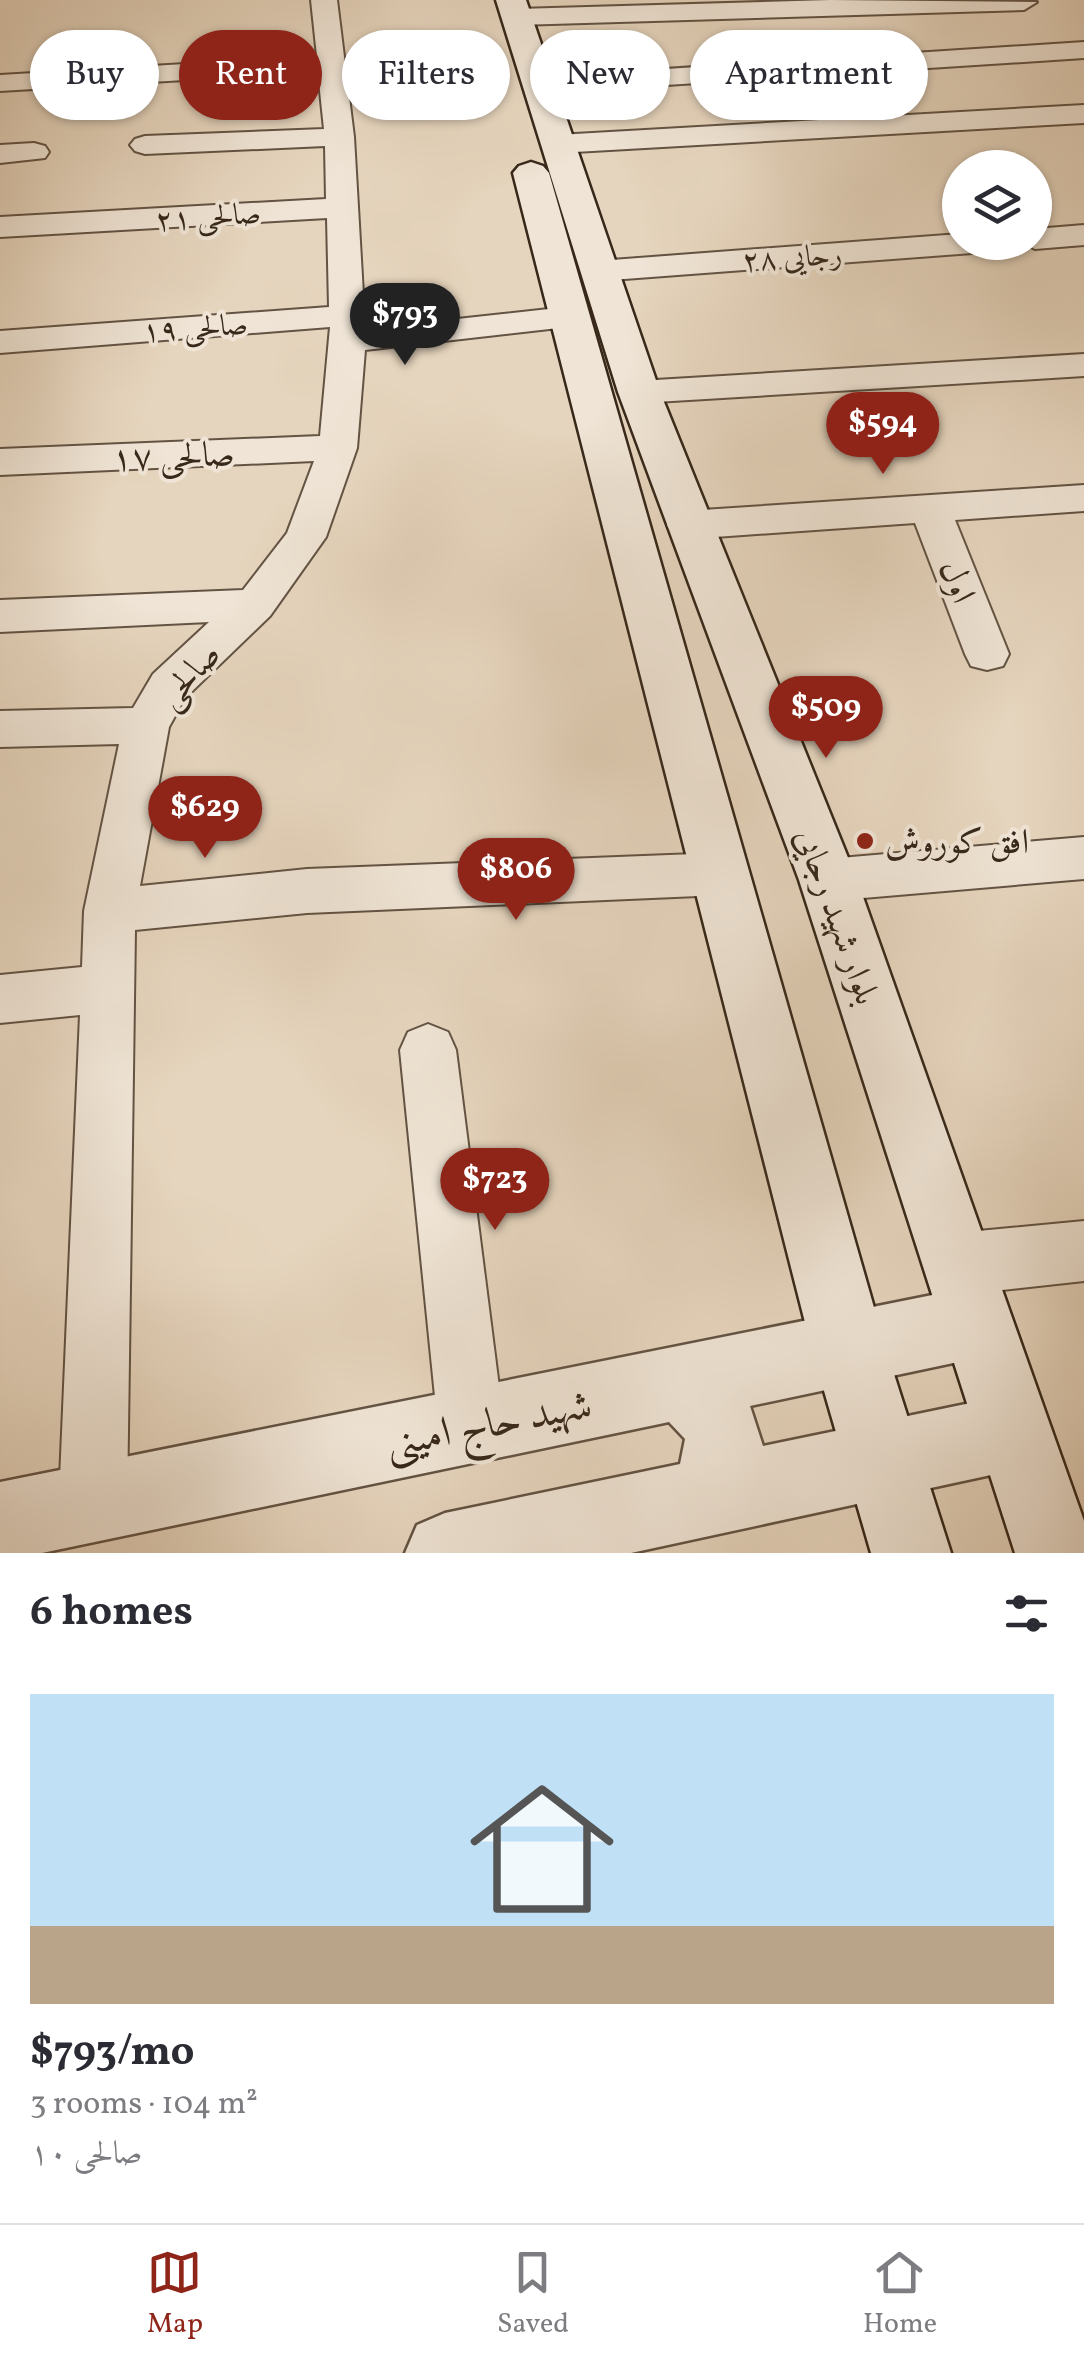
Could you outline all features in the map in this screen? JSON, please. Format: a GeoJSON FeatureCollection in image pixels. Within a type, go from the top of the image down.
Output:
{"type":"FeatureCollection","features":[{"type":"Feature","properties":{"kind":"main road","name":"بلوار شهید رجایی"},"geometry":{"type":"LineString","coordinates":[[505,6],[530,61]]}},
{"type":"Feature","properties":{"kind":"main road"},"geometry":{"type":"LineString","coordinates":[[505,6],[567,318],[848,1346],[911,1553]]}},
{"type":"Feature","properties":{"kind":"main road","name":"بلوار شهید رجایی"},"geometry":{"type":"LineString","coordinates":[[550,120],[598,272],[687,525],[828,880],[1055,1553]]}},
{"type":"Feature","properties":{"kind":"main road","name":"شهید حاج امینی"},"geometry":{"type":"LineString","coordinates":[[0,1522],[848,1346],[967,1293]]}},
{"type":"Feature","properties":{"kind":"main road"},"geometry":{"type":"LineString","coordinates":[[679,1384],[707,1401],[724,1433],[722,1469],[704,1498]]}},
{"type":"Feature","properties":{"kind":"main road"},"geometry":{"type":"LineString","coordinates":[[445,1553],[1014,1432]]}},
{"type":"Feature","properties":{"kind":"street","name":"صالحی"},"geometry":{"type":"LineString","coordinates":[[93,1502],[110,910],[146,726],[170,686],[255,605],[306,537],[338,448],[346,329],[339,137],[324,0]]}},
{"type":"Feature","properties":{"kind":"street"},"geometry":{"type":"LineString","coordinates":[[505,6],[1024,2]]}},
{"type":"Feature","properties":{"kind":"street"},"geometry":{"type":"LineString","coordinates":[[670,77],[1084,50]]}},
{"type":"Feature","properties":{"kind":"street"},"geometry":{"type":"LineString","coordinates":[[0,84],[330,63]]}},
{"type":"Feature","properties":{"kind":"street"},"geometry":{"type":"LineString","coordinates":[[557,144],[1084,114]]}},
{"type":"Feature","properties":{"kind":"street"},"geometry":{"type":"LineString","coordinates":[[145,145],[339,137]]}},
{"type":"Feature","properties":{"kind":"street"},"geometry":{"type":"LineString","coordinates":[[0,154],[34,152]]}},
{"type":"Feature","properties":{"kind":"street","name":"صالحی ۲۱"},"geometry":{"type":"LineString","coordinates":[[0,227],[340,208]]}},
{"type":"Feature","properties":{"kind":"street"},"geometry":{"type":"LineString","coordinates":[[1052,238],[1084,235]]}},
{"type":"Feature","properties":{"kind":"street","name":"رجایی ۲۸"},"geometry":{"type":"LineString","coordinates":[[598,272],[942,245]]}},
{"type":"Feature","properties":{"kind":"street","name":"صالحی ۱۹"},"geometry":{"type":"LineString","coordinates":[[0,342],[346,329],[456,330],[567,318]]}},
{"type":"Feature","properties":{"kind":"street"},"geometry":{"type":"LineString","coordinates":[[639,392],[1084,365]]}},
{"type":"Feature","properties":{"kind":"street","name":"صالحی ۱۷"},"geometry":{"type":"LineString","coordinates":[[4,462],[338,448]]}},
{"type":"Feature","properties":{"kind":"street"},"geometry":{"type":"LineString","coordinates":[[687,525],[1084,498]]}},
{"type":"Feature","properties":{"kind":"street","name":"اول"},"geometry":{"type":"LineString","coordinates":[[930,509],[987,654]]}},
{"type":"Feature","properties":{"kind":"street"},"geometry":{"type":"LineString","coordinates":[[0,616],[255,605]]}},
{"type":"Feature","properties":{"kind":"street"},"geometry":{"type":"LineString","coordinates":[[0,728],[146,726]]}},
{"type":"Feature","properties":{"kind":"street"},"geometry":{"type":"LineString","coordinates":[[828,880],[1084,858]]}},
{"type":"Feature","properties":{"kind":"street"},"geometry":{"type":"LineString","coordinates":[[110,910],[307,892],[721,874]]}},
{"type":"Feature","properties":{"kind":"street"},"geometry":{"type":"LineString","coordinates":[[0,999],[108,988]]}},
{"type":"Feature","properties":{"kind":"street"},"geometry":{"type":"LineString","coordinates":[[428,1050],[471,1426]]}},
{"type":"Feature","properties":{"kind":"street"},"geometry":{"type":"LineString","coordinates":[[967,1293],[1084,1251]]}},
{"type":"Feature","properties":{"kind":"place","name":"افق کوروش"},"geometry":{"type":"Point","coordinates":[865,841]}}]}
